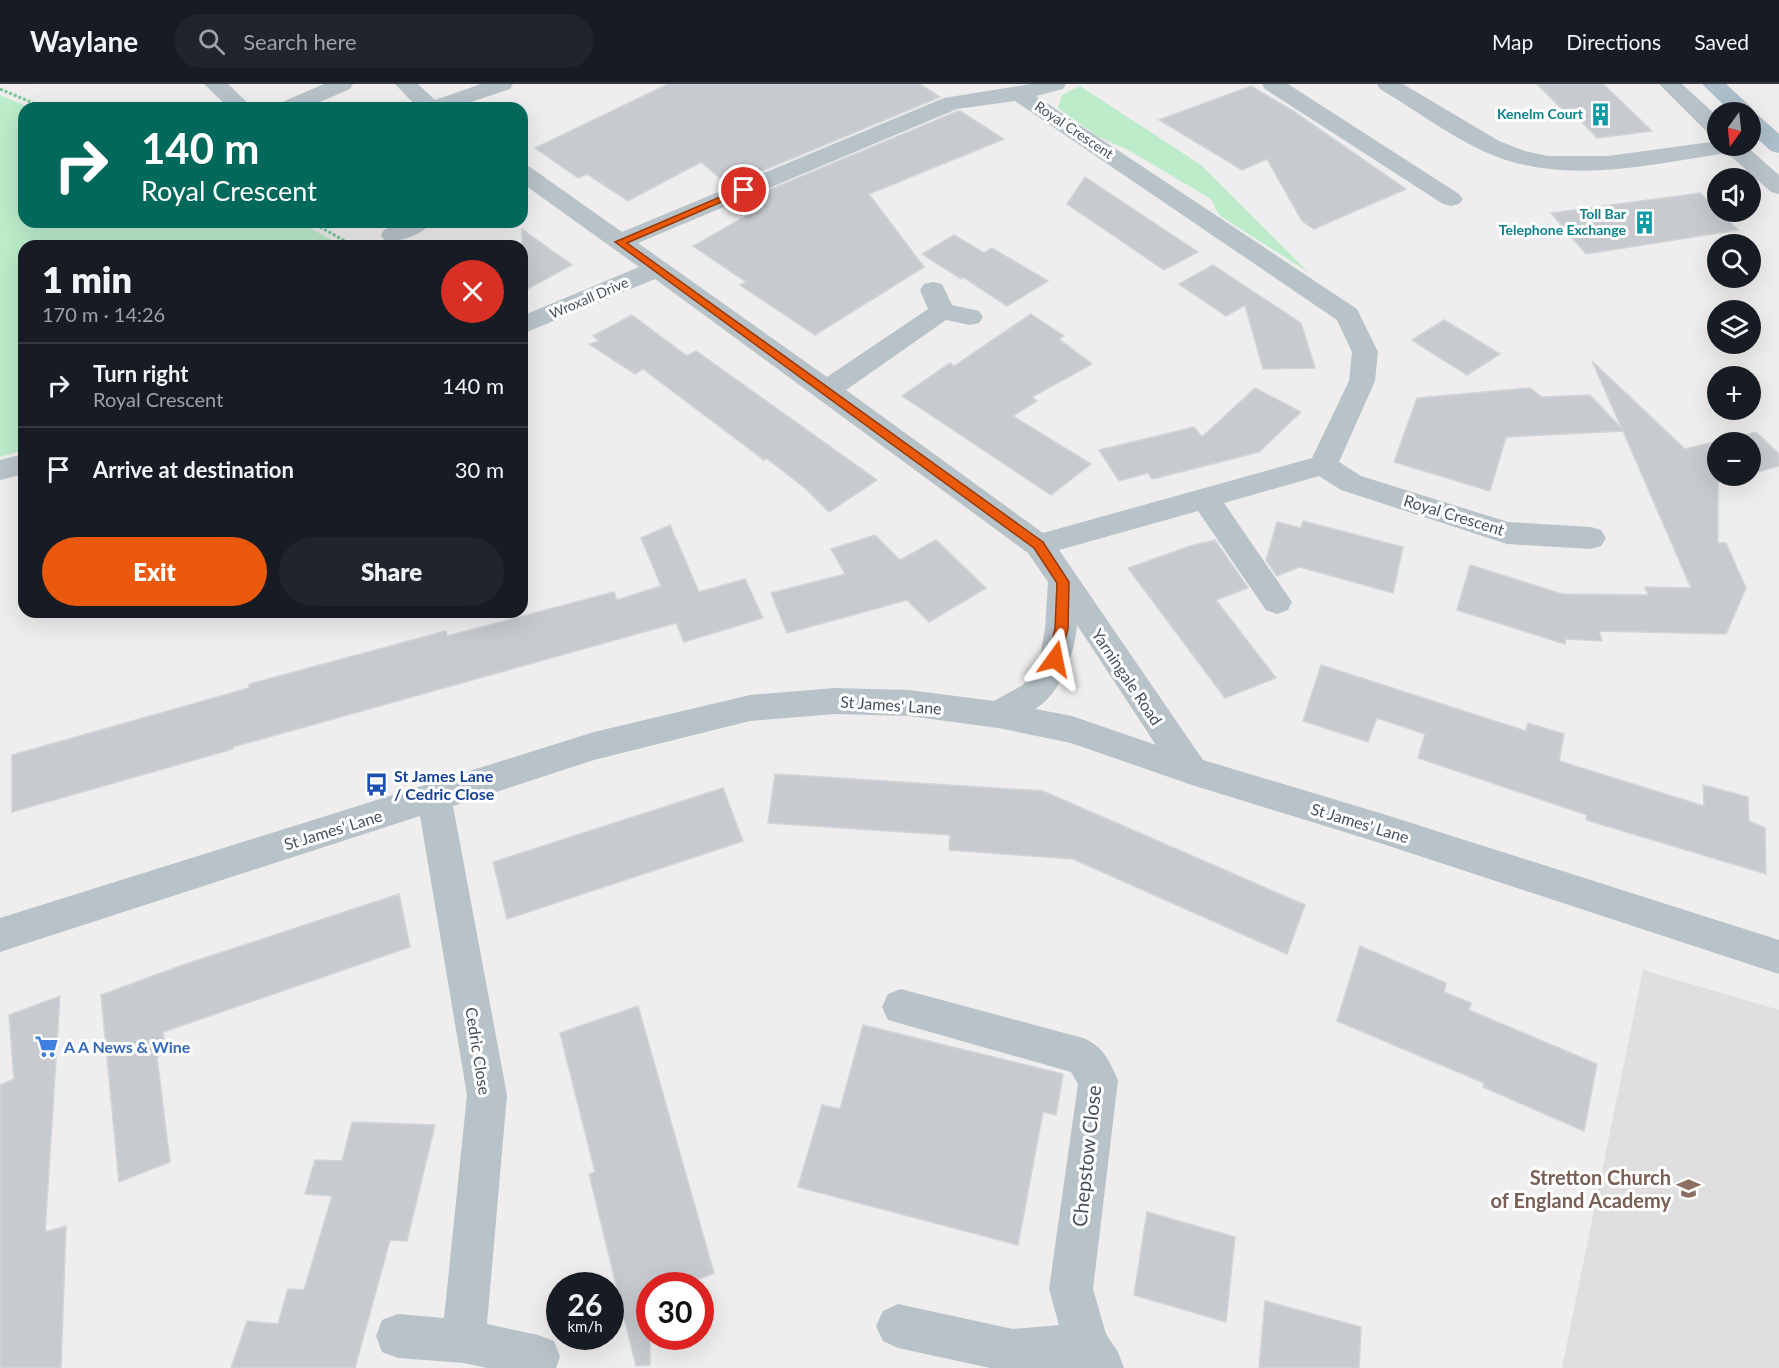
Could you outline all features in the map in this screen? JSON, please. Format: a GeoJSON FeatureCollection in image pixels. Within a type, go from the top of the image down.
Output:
{"type":"FeatureCollection","features":[{"type":"Feature","properties":{"kind":"main road"},"geometry":{"type":"LineString","coordinates":[[1713,84],[1732,102]]}},
{"type":"Feature","properties":{"kind":"main road"},"geometry":{"type":"LineString","coordinates":[[1761,129],[1779,146]]}},
{"type":"Feature","properties":{"kind":"street"},"geometry":{"type":"LineString","coordinates":[[215,84],[235,102]]}},
{"type":"Feature","properties":{"kind":"street"},"geometry":{"type":"LineString","coordinates":[[302,102],[342,84]]}},
{"type":"Feature","properties":{"kind":"street"},"geometry":{"type":"LineString","coordinates":[[406,84],[426,102]]}},
{"type":"Feature","properties":{"kind":"street"},"geometry":{"type":"LineString","coordinates":[[450,102],[502,84]]}},
{"type":"Feature","properties":{"kind":"street"},"geometry":{"type":"LineString","coordinates":[[1019,94],[1055,84]]}},
{"type":"Feature","properties":{"kind":"street"},"geometry":{"type":"LineString","coordinates":[[1273,84],[1451,199]]}},
{"type":"Feature","properties":{"kind":"street"},"geometry":{"type":"LineString","coordinates":[[1388,84],[1491,146],[1514,155],[1553,163],[1595,164],[1707,149]]}},
{"type":"Feature","properties":{"kind":"street"},"geometry":{"type":"LineString","coordinates":[[1670,84],[1707,119]]}},
{"type":"Feature","properties":{"kind":"street","name":"Royal Crescent"},"geometry":{"type":"LineString","coordinates":[[620,242],[952,102],[1019,94],[1348,315],[1365,352],[1362,381],[1323,465],[1351,483],[1507,533],[1591,538]]}},
{"type":"Feature","properties":{"kind":"street"},"geometry":{"type":"LineString","coordinates":[[1696,108],[1707,109]]}},
{"type":"Feature","properties":{"kind":"street"},"geometry":{"type":"LineString","coordinates":[[1744,156],[1779,187]]}},
{"type":"Feature","properties":{"kind":"street","name":"Yarningale Road"},"geometry":{"type":"LineString","coordinates":[[528,176],[1039,545],[1192,771]]}},
{"type":"Feature","properties":{"kind":"street"},"geometry":{"type":"LineString","coordinates":[[393,235],[408,228]]}},
{"type":"Feature","properties":{"kind":"street","name":"Wroxall Drive"},"geometry":{"type":"LineString","coordinates":[[528,323],[657,269]]}},
{"type":"Feature","properties":{"kind":"street"},"geometry":{"type":"LineString","coordinates":[[827,390],[938,301],[970,317]]}},
{"type":"Feature","properties":{"kind":"street"},"geometry":{"type":"LineString","coordinates":[[1039,545],[1323,465]]}},
{"type":"Feature","properties":{"kind":"street"},"geometry":{"type":"LineString","coordinates":[[0,470],[18,466]]}},
{"type":"Feature","properties":{"kind":"street"},"geometry":{"type":"LineString","coordinates":[[1205,498],[1277,602]]}},
{"type":"Feature","properties":{"kind":"street"},"geometry":{"type":"LineString","coordinates":[[999,715],[1034,694],[1055,659],[1061,629],[1063,582]]}},
{"type":"Feature","properties":{"kind":"street","name":"St James' Lane"},"geometry":{"type":"LineString","coordinates":[[0,935],[117,896],[594,747],[750,708],[835,701],[909,703],[999,715],[1072,730],[1192,771],[1779,957]]}},
{"type":"Feature","properties":{"kind":"street","name":"Cedric Close"},"geometry":{"type":"LineString","coordinates":[[434,798],[487,1095],[464,1341]]}},
{"type":"Feature","properties":{"kind":"street","name":"Chepstow Close"},"geometry":{"type":"LineString","coordinates":[[901,1007],[1083,1056],[1098,1080],[1071,1288],[1095,1356]]}},
{"type":"Feature","properties":{"kind":"street"},"geometry":{"type":"LineString","coordinates":[[898,1326],[1013,1351],[1095,1356]]}},
{"type":"Feature","properties":{"kind":"street"},"geometry":{"type":"LineString","coordinates":[[398,1336],[464,1341],[538,1357]]}},
{"type":"Feature","properties":{"kind":"path"},"geometry":{"type":"LineString","coordinates":[[0,89],[31,102]]}},
{"type":"Feature","properties":{"kind":"path"},"geometry":{"type":"LineString","coordinates":[[322,228],[343,240]]}},
{"type":"Feature","properties":{"kind":"shaded area","name":"Stretton Church of England Academy"},"geometry":{"type":"Polygon","coordinates":[[[1643,970],[1779,1010],[1779,1368],[1562,1368],[1643,970]]]}},
{"type":"Feature","properties":{"kind":"green space"},"geometry":{"type":"Polygon","coordinates":[[[1080,86],[1201,165],[1308,272],[1219,215],[1211,199],[1130,151],[1097,136],[1058,108],[1062,95],[1080,86]]]}},
{"type":"Feature","properties":{"kind":"green space"},"geometry":{"type":"Polygon","coordinates":[[[0,95],[18,103],[18,228],[310,228],[332,240],[18,240],[18,452],[0,457],[0,95]]]}},
{"type":"Feature","properties":{"kind":"building"},"geometry":{"type":"Polygon","coordinates":[[[668,84],[920,84],[940,97],[728,185],[701,162],[628,201],[587,174],[578,178],[535,148],[668,84]]]}},
{"type":"Feature","properties":{"kind":"building","name":"Kenelm Court"},"geometry":{"type":"Polygon","coordinates":[[[1537,84],[1603,84],[1652,131],[1597,138],[1579,119],[1573,120],[1537,84]]]}},
{"type":"Feature","properties":{"kind":"building"},"geometry":{"type":"Polygon","coordinates":[[[1251,86],[1293,111],[1406,189],[1314,229],[1302,221],[1267,159],[1242,170],[1159,120],[1251,86]]]}},
{"type":"Feature","properties":{"kind":"building"},"geometry":{"type":"Polygon","coordinates":[[[958,111],[1004,139],[869,194],[924,267],[815,335],[740,285],[746,282],[693,246],[757,210],[745,200],[958,111]]]}},
{"type":"Feature","properties":{"kind":"building"},"geometry":{"type":"Polygon","coordinates":[[[1085,177],[1198,252],[1164,270],[1067,204],[1085,177]]]}},
{"type":"Feature","properties":{"kind":"building","name":"Toll Bar Telephone Exchange"},"geometry":{"type":"Polygon","coordinates":[[[1700,193],[1707,200],[1707,222],[1730,222],[1738,230],[1586,254],[1551,213],[1700,193]]]}},
{"type":"Feature","properties":{"kind":"building"},"geometry":{"type":"Polygon","coordinates":[[[522,229],[572,265],[528,289],[528,240],[522,240],[522,229]]]}},
{"type":"Feature","properties":{"kind":"building"},"geometry":{"type":"Polygon","coordinates":[[[954,235],[984,253],[992,248],[1048,281],[1007,306],[922,254],[954,235]]]}},
{"type":"Feature","properties":{"kind":"building"},"geometry":{"type":"Polygon","coordinates":[[[1213,265],[1301,323],[1315,368],[1263,369],[1245,305],[1226,316],[1179,284],[1213,265]]]}},
{"type":"Feature","properties":{"kind":"building"},"geometry":{"type":"Polygon","coordinates":[[[1031,314],[1064,336],[1059,339],[1092,364],[1032,397],[1037,401],[1013,416],[1091,464],[1051,495],[902,396],[950,363],[954,366],[1031,314]]]}},
{"type":"Feature","properties":{"kind":"building"},"geometry":{"type":"Polygon","coordinates":[[[632,315],[687,356],[696,351],[877,480],[829,512],[805,488],[766,458],[764,460],[643,369],[635,374],[589,344],[599,341],[593,336],[632,315]]]}},
{"type":"Feature","properties":{"kind":"building"},"geometry":{"type":"Polygon","coordinates":[[[1444,320],[1500,354],[1467,375],[1412,340],[1444,320]]]}},
{"type":"Feature","properties":{"kind":"building"},"geometry":{"type":"Polygon","coordinates":[[[1592,361],[1685,449],[1707,444],[1707,486],[1718,486],[1718,543],[1726,543],[1746,588],[1726,634],[1599,631],[1602,641],[1566,639],[1565,644],[1457,610],[1470,565],[1562,594],[1648,595],[1645,587],[1691,588],[1623,431],[1506,437],[1490,491],[1394,462],[1417,398],[1530,388],[1542,397],[1590,395],[1622,429],[1592,361]]]}},
{"type":"Feature","properties":{"kind":"building"},"geometry":{"type":"Polygon","coordinates":[[[1255,388],[1301,412],[1259,452],[1157,478],[1152,479],[1148,473],[1119,481],[1099,450],[1194,427],[1202,437],[1255,388]]]}},
{"type":"Feature","properties":{"kind":"building"},"geometry":{"type":"Polygon","coordinates":[[[1761,437],[1779,454],[1779,466],[1761,471],[1761,437]]]}},
{"type":"Feature","properties":{"kind":"building"},"geometry":{"type":"Polygon","coordinates":[[[1303,521],[1403,547],[1393,593],[1300,567],[1277,576],[1266,560],[1277,522],[1301,528],[1303,521]]]}},
{"type":"Feature","properties":{"kind":"building"},"geometry":{"type":"Polygon","coordinates":[[[670,525],[699,592],[745,579],[763,618],[684,642],[676,623],[233,747],[233,749],[12,812],[12,755],[249,688],[249,684],[446,631],[447,636],[515,618],[528,618],[528,615],[614,592],[617,600],[661,586],[641,538],[670,525]]]}},
{"type":"Feature","properties":{"kind":"building"},"geometry":{"type":"Polygon","coordinates":[[[875,535],[900,560],[936,540],[986,588],[929,622],[907,600],[787,633],[771,593],[845,574],[831,549],[875,535]]]}},
{"type":"Feature","properties":{"kind":"building"},"geometry":{"type":"Polygon","coordinates":[[[1215,540],[1248,588],[1216,600],[1276,678],[1225,698],[1128,568],[1190,546],[1215,540]]]}},
{"type":"Feature","properties":{"kind":"building"},"geometry":{"type":"Polygon","coordinates":[[[1321,665],[1526,731],[1528,723],[1564,734],[1559,761],[1704,806],[1703,785],[1748,797],[1749,821],[1765,828],[1766,874],[1586,820],[1587,815],[1418,758],[1425,734],[1377,718],[1368,742],[1303,721],[1321,665]]]}},
{"type":"Feature","properties":{"kind":"building"},"geometry":{"type":"Polygon","coordinates":[[[775,774],[1043,791],[1305,905],[1287,954],[1073,859],[949,850],[950,835],[768,823],[775,774]]]}},
{"type":"Feature","properties":{"kind":"building"},"geometry":{"type":"Polygon","coordinates":[[[723,788],[743,841],[507,919],[493,862],[723,788]]]}},
{"type":"Feature","properties":{"kind":"building"},"geometry":{"type":"Polygon","coordinates":[[[399,894],[410,947],[163,1032],[166,1052],[157,1057],[170,1162],[119,1182],[101,995],[180,966],[399,894]]]}},
{"type":"Feature","properties":{"kind":"building"},"geometry":{"type":"Polygon","coordinates":[[[1360,946],[1446,983],[1444,992],[1471,1003],[1469,1010],[1597,1064],[1584,1131],[1483,1087],[1484,1083],[1337,1021],[1360,946]]]}},
{"type":"Feature","properties":{"kind":"building"},"geometry":{"type":"Polygon","coordinates":[[[60,996],[45,1232],[66,1226],[61,1368],[0,1368],[0,1085],[14,1079],[9,1015],[60,996]]]}},
{"type":"Feature","properties":{"kind":"building"},"geometry":{"type":"Polygon","coordinates":[[[638,1006],[714,1272],[636,1272],[636,1350],[650,1350],[650,1365],[636,1366],[624,1317],[624,1272],[613,1272],[589,1174],[595,1172],[560,1033],[638,1006]]]}},
{"type":"Feature","properties":{"kind":"building"},"geometry":{"type":"Polygon","coordinates":[[[863,1025],[1063,1074],[1056,1115],[1043,1112],[1018,1245],[798,1187],[822,1105],[840,1109],[863,1025]]]}},
{"type":"Feature","properties":{"kind":"building"},"geometry":{"type":"Polygon","coordinates":[[[352,1122],[435,1125],[407,1241],[390,1240],[355,1368],[231,1368],[247,1321],[278,1324],[288,1289],[304,1290],[332,1196],[305,1194],[315,1160],[342,1161],[352,1122]]]}},
{"type":"Feature","properties":{"kind":"building"},"geometry":{"type":"Polygon","coordinates":[[[1147,1212],[1235,1237],[1226,1322],[1134,1295],[1147,1212]]]}},
{"type":"Feature","properties":{"kind":"building"},"geometry":{"type":"Polygon","coordinates":[[[1265,1301],[1361,1327],[1359,1368],[1259,1368],[1265,1301]]]}},
{"type":"Feature","properties":{"kind":"place","name":"Kenelm Court"},"geometry":{"type":"Point","coordinates":[1601,114]}},
{"type":"Feature","properties":{"kind":"place","name":"Toll Bar Telephone Exchange"},"geometry":{"type":"Point","coordinates":[1644,222]}},
{"type":"Feature","properties":{"kind":"place","name":"St James Lane / Cedric Close"},"geometry":{"type":"Point","coordinates":[376,785]}},
{"type":"Feature","properties":{"kind":"place","name":"A A News & Wine"},"geometry":{"type":"Point","coordinates":[46,1047]}},
{"type":"Feature","properties":{"kind":"place","name":"Stretton Church of England Academy"},"geometry":{"type":"Point","coordinates":[1689,1189]}},
{"type":"Feature","properties":{"kind":"route"},"geometry":{"type":"LineString","coordinates":[[744,190],[620,242],[1039,545],[1063,582],[1061,629],[1055,659]]}}]}
